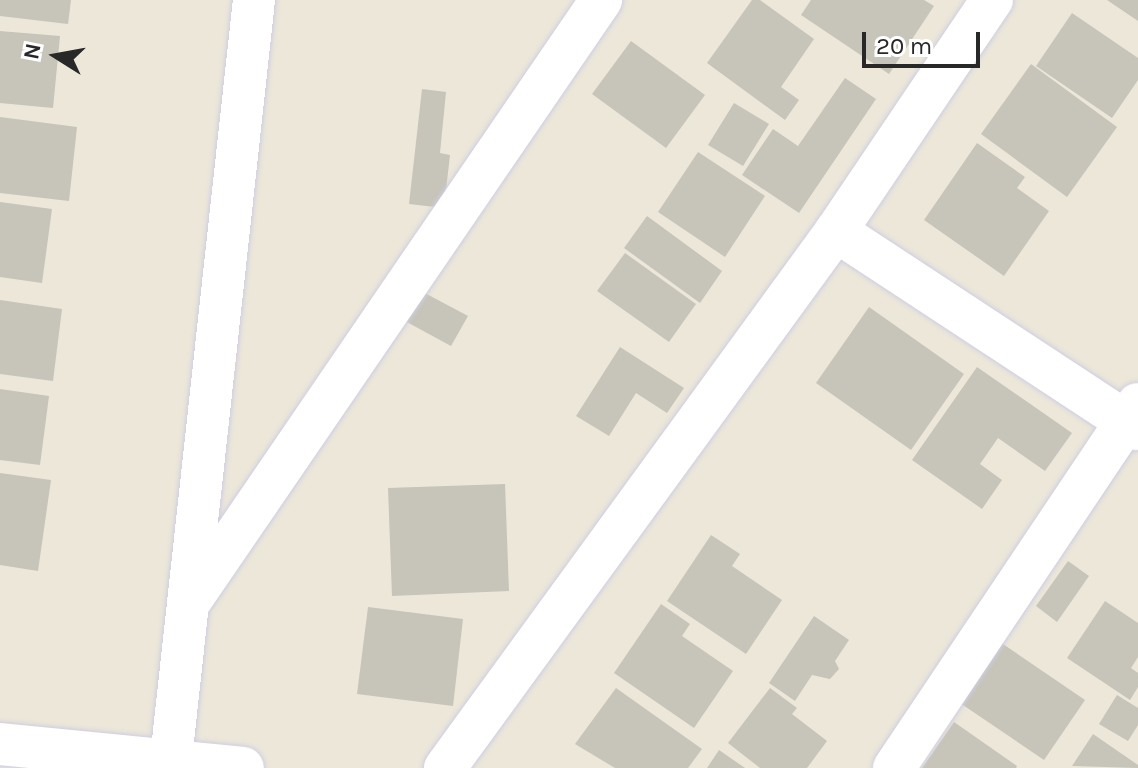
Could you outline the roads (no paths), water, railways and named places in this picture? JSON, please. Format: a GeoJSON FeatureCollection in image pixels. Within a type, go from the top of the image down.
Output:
{"type":"FeatureCollection","features":[{"type":"Feature","properties":{"kind":"street"},"geometry":{"type":"LineString","coordinates":[[171,764],[254,0]]}},
{"type":"Feature","properties":{"kind":"street"},"geometry":{"type":"LineString","coordinates":[[188,604],[601,0]]}},
{"type":"Feature","properties":{"kind":"street"},"geometry":{"type":"LineString","coordinates":[[445,768],[836,231],[992,0]]}},
{"type":"Feature","properties":{"kind":"street"},"geometry":{"type":"LineString","coordinates":[[836,231],[1134,418],[894,768]]}},
{"type":"Feature","properties":{"kind":"street"},"geometry":{"type":"LineString","coordinates":[[0,744],[171,764],[243,768]]}}]}
